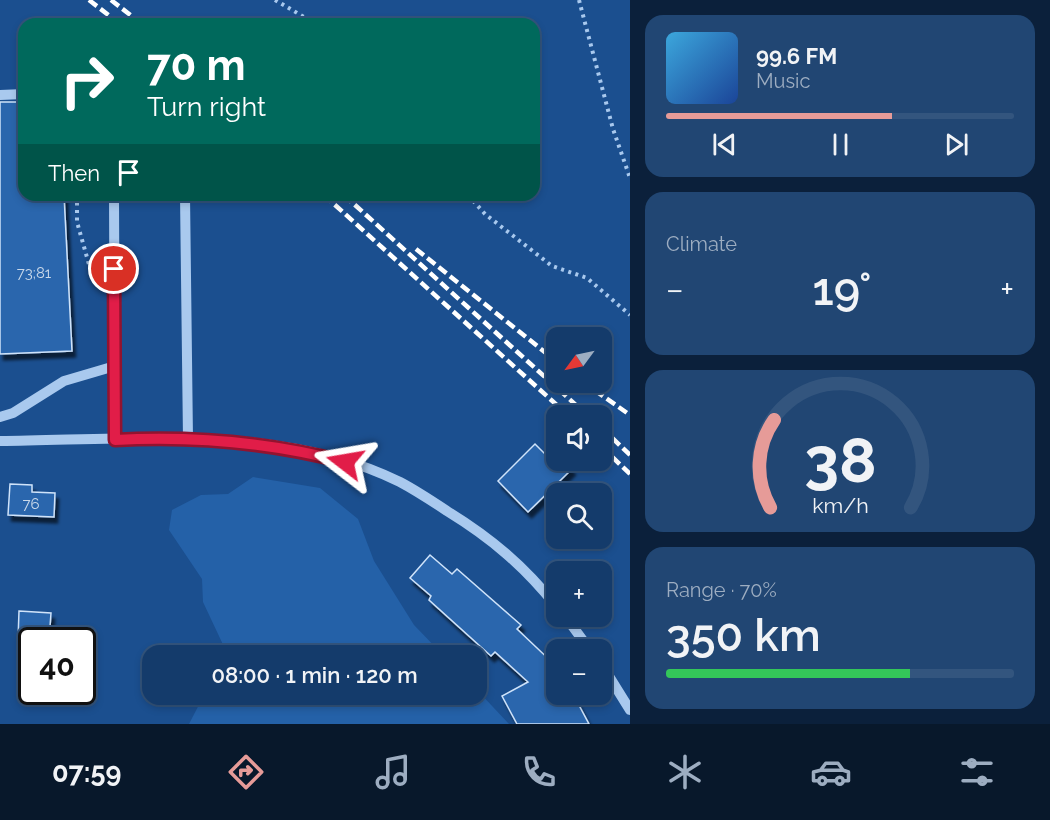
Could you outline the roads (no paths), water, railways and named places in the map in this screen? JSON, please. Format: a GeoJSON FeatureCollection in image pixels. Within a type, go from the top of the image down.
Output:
{"type":"FeatureCollection","features":[{"type":"Feature","properties":{"kind":"street"},"geometry":{"type":"LineString","coordinates":[[0,94],[18,94]]}},
{"type":"Feature","properties":{"kind":"street"},"geometry":{"type":"LineString","coordinates":[[114,201],[115,440]]}},
{"type":"Feature","properties":{"kind":"street"},"geometry":{"type":"LineString","coordinates":[[184,201],[188,439]]}},
{"type":"Feature","properties":{"kind":"street"},"geometry":{"type":"LineString","coordinates":[[0,417],[13,413],[64,381],[115,366]]}},
{"type":"Feature","properties":{"kind":"street"},"geometry":{"type":"LineString","coordinates":[[0,441],[188,439],[242,442],[300,450],[345,462],[400,482],[471,526],[494,542],[525,569],[546,594]]}},
{"type":"Feature","properties":{"kind":"street"},"geometry":{"type":"LineString","coordinates":[[612,681],[630,710]]}},
{"type":"Feature","properties":{"kind":"railway"},"geometry":{"type":"LineString","coordinates":[[89,0],[112,18]]}},
{"type":"Feature","properties":{"kind":"railway"},"geometry":{"type":"LineString","coordinates":[[111,0],[134,18]]}},
{"type":"Feature","properties":{"kind":"railway"},"geometry":{"type":"LineString","coordinates":[[331,201],[557,405]]}},
{"type":"Feature","properties":{"kind":"railway"},"geometry":{"type":"LineString","coordinates":[[351,201],[576,405]]}},
{"type":"Feature","properties":{"kind":"railway"},"geometry":{"type":"LineString","coordinates":[[416,249],[546,353]]}},
{"type":"Feature","properties":{"kind":"railway"},"geometry":{"type":"LineString","coordinates":[[599,393],[630,415]]}},
{"type":"Feature","properties":{"kind":"railway"},"geometry":{"type":"LineString","coordinates":[[612,438],[630,455]]}},
{"type":"Feature","properties":{"kind":"railway"},"geometry":{"type":"LineString","coordinates":[[612,457],[630,474]]}}]}
